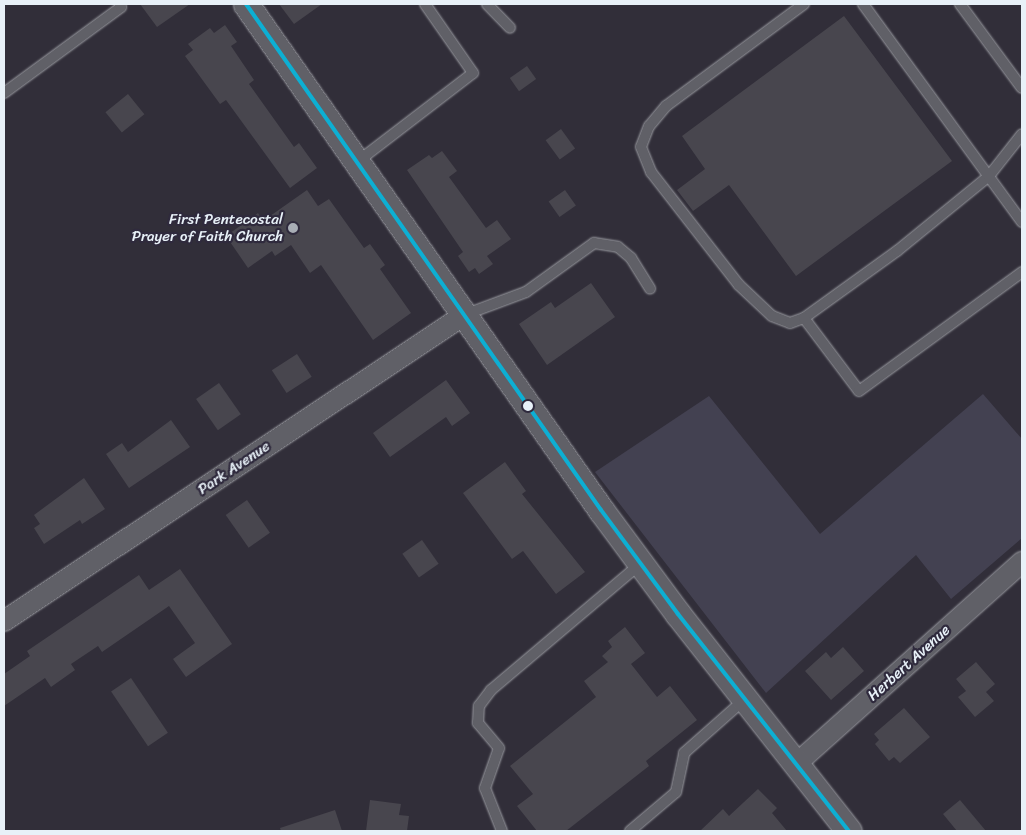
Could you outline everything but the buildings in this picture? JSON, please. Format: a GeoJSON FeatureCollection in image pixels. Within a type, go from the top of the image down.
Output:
{"type":"FeatureCollection","features":[{"type":"Feature","properties":{"kind":"street"},"geometry":{"type":"LineString","coordinates":[[246,4],[641,564],[744,700],[849,831]]}},
{"type":"Feature","properties":{"kind":"street","name":"Park Avenue"},"geometry":{"type":"LineString","coordinates":[[4,621],[464,315]]}},
{"type":"Feature","properties":{"kind":"street","name":"Herbert Avenue"},"geometry":{"type":"LineString","coordinates":[[795,765],[1022,562]]}},
{"type":"Feature","properties":{"kind":"lane"},"geometry":{"type":"LineString","coordinates":[[4,93],[121,7],[120,4]]}},
{"type":"Feature","properties":{"kind":"lane"},"geometry":{"type":"LineString","coordinates":[[357,162],[473,73],[425,4]]}},
{"type":"Feature","properties":{"kind":"lane"},"geometry":{"type":"LineString","coordinates":[[487,4],[510,28]]}},
{"type":"Feature","properties":{"kind":"lane"},"geometry":{"type":"LineString","coordinates":[[804,4],[666,106],[649,126],[641,147],[651,172],[739,285],[772,316],[790,324],[804,318],[945,214],[989,176],[1022,134]]}},
{"type":"Feature","properties":{"kind":"lane"},"geometry":{"type":"LineString","coordinates":[[863,4],[1022,222]]}},
{"type":"Feature","properties":{"kind":"lane"},"geometry":{"type":"LineString","coordinates":[[960,4],[1022,88]]}},
{"type":"Feature","properties":{"kind":"lane"},"geometry":{"type":"LineString","coordinates":[[464,315],[526,292],[594,243],[618,247],[631,258],[650,288]]}},
{"type":"Feature","properties":{"kind":"lane"},"geometry":{"type":"LineString","coordinates":[[804,318],[859,391],[1022,272]]}},
{"type":"Feature","properties":{"kind":"lane"},"geometry":{"type":"LineString","coordinates":[[502,831],[485,788],[499,748],[478,723],[479,706],[491,690],[641,564]]}},
{"type":"Feature","properties":{"kind":"lane"},"geometry":{"type":"LineString","coordinates":[[630,831],[676,792],[684,753],[744,700]]}},
{"type":"Feature","properties":{"kind":"shaded area"},"geometry":{"type":"Polygon","coordinates":[[[983,394],[1022,439],[1022,538],[951,599],[916,555],[766,693],[595,472],[709,396],[820,534],[983,394]]]}},
{"type":"Feature","properties":{"kind":"transit line"},"geometry":{"type":"LineString","coordinates":[[246,4],[601,510],[678,614],[849,831]]}},
{"type":"Feature","properties":{"kind":"place","name":"First Pentecostal Prayer of Faith Church"},"geometry":{"type":"Point","coordinates":[293,228]}}]}
